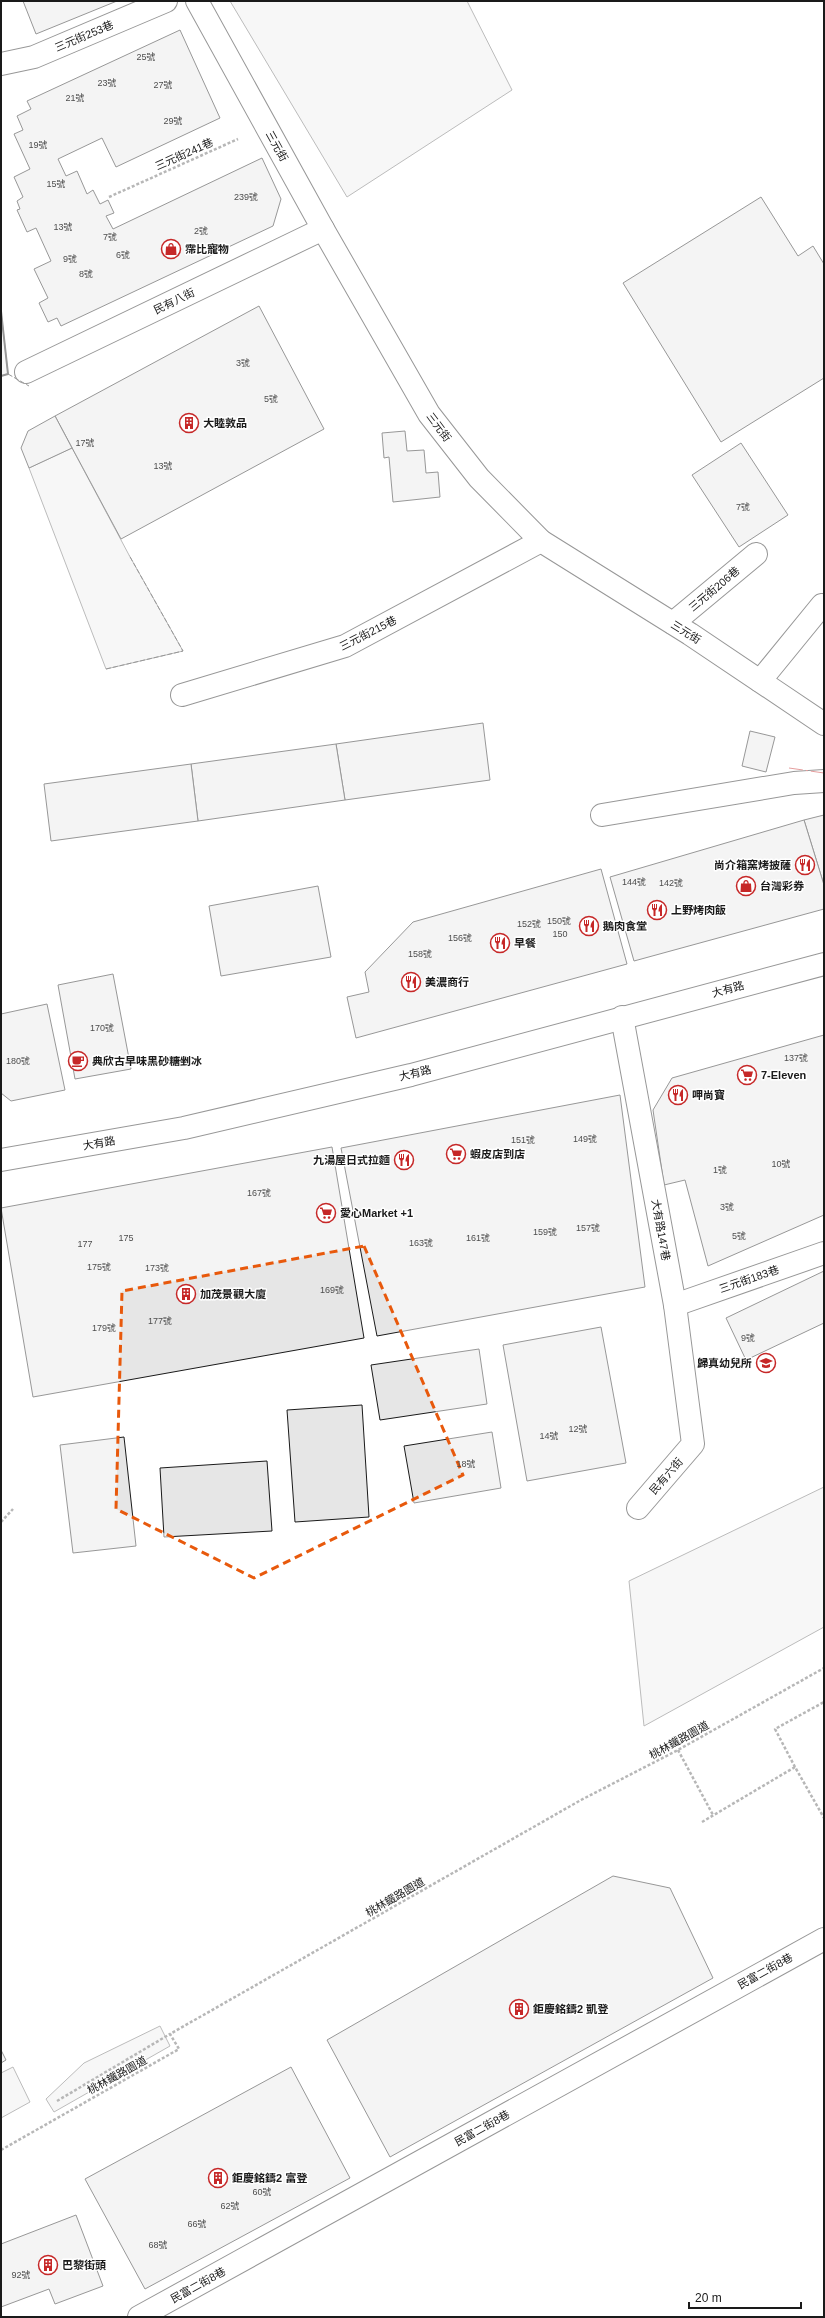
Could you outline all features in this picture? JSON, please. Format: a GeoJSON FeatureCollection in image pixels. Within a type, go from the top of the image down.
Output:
{"type":"FeatureCollection","features":[{"type":"Feature","properties":{"kind":"street","name":"三元街253巷"},"geometry":{"type":"LineString","coordinates":[[1,64],[34,57],[166,1]]}},
{"type":"Feature","properties":{"kind":"street","name":"三元街"},"geometry":{"type":"LineString","coordinates":[[197,1],[323,229],[429,414],[479,478],[541,541],[673,624],[824,724]]}},
{"type":"Feature","properties":{"kind":"street","name":"民有八街"},"geometry":{"type":"LineString","coordinates":[[26,372],[323,229]]}},
{"type":"Feature","properties":{"kind":"street","name":"三元街215巷"},"geometry":{"type":"LineString","coordinates":[[182,695],[345,646],[541,541]]}},
{"type":"Feature","properties":{"kind":"street","name":"三元街206巷"},"geometry":{"type":"LineString","coordinates":[[673,624],[756,554]]}},
{"type":"Feature","properties":{"kind":"street"},"geometry":{"type":"LineString","coordinates":[[760,681],[822,605]]}},
{"type":"Feature","properties":{"kind":"street"},"geometry":{"type":"LineString","coordinates":[[602,815],[794,783],[824,782]]}},
{"type":"Feature","properties":{"kind":"street","name":"大有路"},"geometry":{"type":"LineString","coordinates":[[1,1160],[184,1128],[411,1074],[824,964]]}},
{"type":"Feature","properties":{"kind":"street","name":"大有路147巷"},"geometry":{"type":"LineString","coordinates":[[622,1017],[675,1305],[693,1444]]}},
{"type":"Feature","properties":{"kind":"street","name":"三元街183巷"},"geometry":{"type":"LineString","coordinates":[[675,1305],[824,1253]]}},
{"type":"Feature","properties":{"kind":"street","name":"民有六街"},"geometry":{"type":"LineString","coordinates":[[638,1508],[693,1444]]}},
{"type":"Feature","properties":{"kind":"street","name":"民富二街8巷"},"geometry":{"type":"LineString","coordinates":[[139,2317],[824,1939]]}},
{"type":"Feature","properties":{"kind":"path","name":"三元街241巷"},"geometry":{"type":"LineString","coordinates":[[109,197],[266,126]]}},
{"type":"Feature","properties":{"kind":"path"},"geometry":{"type":"LineString","coordinates":[[1,1522],[13,1509]]}},
{"type":"Feature","properties":{"kind":"path","name":"桃林鐵路園道"},"geometry":{"type":"LineString","coordinates":[[1,2150],[179,2049],[170,2034],[581,1800],[678,1750],[824,1668]]}},
{"type":"Feature","properties":{"kind":"path"},"geometry":{"type":"LineString","coordinates":[[824,1702],[776,1729],[795,1767],[824,1818]]}},
{"type":"Feature","properties":{"kind":"path"},"geometry":{"type":"LineString","coordinates":[[678,1750],[713,1815]]}},
{"type":"Feature","properties":{"kind":"path"},"geometry":{"type":"LineString","coordinates":[[702,1822],[795,1767]]}},
{"type":"Feature","properties":{"kind":"path"},"geometry":{"type":"LineString","coordinates":[[57,2101],[170,2034]]}},
{"type":"Feature","properties":{"kind":"highlighted area"},"geometry":{"type":"Polygon","coordinates":[[[364,1246],[463,1475],[254,1578],[116,1509],[122,1291],[364,1246]]]}},
{"type":"Feature","properties":{"kind":"shaded area"},"geometry":{"type":"Polygon","coordinates":[[[230,1],[467,1],[512,90],[347,197],[230,1]]]}},
{"type":"Feature","properties":{"kind":"shaded area"},"geometry":{"type":"Polygon","coordinates":[[[1,311],[8,374],[1,376],[1,311]]]}},
{"type":"Feature","properties":{"kind":"shaded area"},"geometry":{"type":"Polygon","coordinates":[[[72,448],[129,555],[183,651],[106,669],[29,468],[72,448]]]}},
{"type":"Feature","properties":{"kind":"shaded area"},"geometry":{"type":"Polygon","coordinates":[[[824,1487],[824,1627],[644,1726],[629,1581],[824,1487]]]}},
{"type":"Feature","properties":{"kind":"shaded area"},"geometry":{"type":"Polygon","coordinates":[[[160,2026],[170,2046],[54,2112],[46,2099],[84,2063],[160,2026]]]}},
{"type":"Feature","properties":{"kind":"shaded area"},"geometry":{"type":"Polygon","coordinates":[[[13,2067],[30,2102],[1,2118],[1,2073],[13,2067]]]}},
{"type":"Feature","properties":{"kind":"building"},"geometry":{"type":"Polygon","coordinates":[[[23,1],[117,1],[36,34],[23,1]]]}},
{"type":"Feature","properties":{"kind":"building"},"geometry":{"type":"Polygon","coordinates":[[[180,30],[220,118],[116,167],[102,138],[58,159],[66,176],[77,171],[87,194],[93,190],[100,204],[108,200],[114,213],[106,216],[113,229],[262,158],[281,199],[273,226],[61,326],[57,318],[48,322],[39,303],[48,298],[34,269],[51,261],[36,228],[27,232],[17,210],[20,209],[17,201],[23,197],[14,177],[30,169],[14,134],[23,130],[17,116],[31,109],[27,101],[180,30]]]}},
{"type":"Feature","properties":{"kind":"building"},"geometry":{"type":"Polygon","coordinates":[[[761,197],[798,256],[813,246],[824,264],[824,378],[721,442],[623,283],[761,197]]]}},
{"type":"Feature","properties":{"kind":"building","name":"大睦敦品"},"geometry":{"type":"Polygon","coordinates":[[[259,306],[324,429],[121,539],[55,416],[259,306]]]}},
{"type":"Feature","properties":{"kind":"building"},"geometry":{"type":"Polygon","coordinates":[[[55,416],[72,448],[29,468],[21,448],[28,431],[55,416]]]}},
{"type":"Feature","properties":{"kind":"building"},"geometry":{"type":"Polygon","coordinates":[[[405,431],[407,451],[424,450],[426,473],[438,472],[440,497],[393,502],[389,457],[384,458],[382,433],[405,431]]]}},
{"type":"Feature","properties":{"kind":"building"},"geometry":{"type":"Polygon","coordinates":[[[741,443],[788,515],[739,547],[692,475],[741,443]]]}},
{"type":"Feature","properties":{"kind":"building"},"geometry":{"type":"Polygon","coordinates":[[[483,723],[490,780],[345,800],[336,744],[483,723]]]}},
{"type":"Feature","properties":{"kind":"building"},"geometry":{"type":"Polygon","coordinates":[[[750,731],[775,737],[766,772],[742,766],[750,731]]]}},
{"type":"Feature","properties":{"kind":"building"},"geometry":{"type":"Polygon","coordinates":[[[336,744],[345,800],[198,821],[191,764],[336,744]]]}},
{"type":"Feature","properties":{"kind":"building"},"geometry":{"type":"Polygon","coordinates":[[[191,764],[198,821],[51,841],[44,784],[191,764]]]}},
{"type":"Feature","properties":{"kind":"building"},"geometry":{"type":"Polygon","coordinates":[[[824,815],[824,885],[804,820],[824,815]]]}},
{"type":"Feature","properties":{"kind":"building"},"geometry":{"type":"Polygon","coordinates":[[[804,820],[824,885],[824,909],[634,961],[610,877],[804,820]]]}},
{"type":"Feature","properties":{"kind":"building"},"geometry":{"type":"Polygon","coordinates":[[[601,869],[627,964],[356,1038],[347,997],[369,992],[365,972],[413,922],[601,869]]]}},
{"type":"Feature","properties":{"kind":"building"},"geometry":{"type":"Polygon","coordinates":[[[318,886],[331,957],[221,976],[209,906],[318,886]]]}},
{"type":"Feature","properties":{"kind":"building"},"geometry":{"type":"Polygon","coordinates":[[[113,974],[131,1069],[75,1079],[58,985],[113,974]]]}},
{"type":"Feature","properties":{"kind":"building"},"geometry":{"type":"Polygon","coordinates":[[[47,1004],[65,1090],[11,1101],[1,1093],[1,1014],[47,1004]]]}},
{"type":"Feature","properties":{"kind":"building"},"geometry":{"type":"Polygon","coordinates":[[[824,1035],[824,1215],[708,1266],[685,1180],[664,1185],[653,1110],[672,1078],[824,1035]]]}},
{"type":"Feature","properties":{"kind":"building"},"geometry":{"type":"Polygon","coordinates":[[[620,1095],[645,1287],[377,1336],[341,1148],[620,1095]]]}},
{"type":"Feature","properties":{"kind":"building","name":"加茂景觀大廈"},"geometry":{"type":"Polygon","coordinates":[[[332,1147],[364,1338],[33,1397],[1,1208],[332,1147]]]}},
{"type":"Feature","properties":{"kind":"building"},"geometry":{"type":"Polygon","coordinates":[[[824,1271],[824,1323],[746,1360],[726,1318],[824,1271]]]}},
{"type":"Feature","properties":{"kind":"building"},"geometry":{"type":"Polygon","coordinates":[[[601,1327],[626,1463],[527,1481],[503,1345],[601,1327]]]}},
{"type":"Feature","properties":{"kind":"building"},"geometry":{"type":"Polygon","coordinates":[[[479,1349],[487,1404],[380,1420],[371,1365],[479,1349]]]}},
{"type":"Feature","properties":{"kind":"building"},"geometry":{"type":"Polygon","coordinates":[[[362,1405],[369,1517],[295,1522],[287,1410],[362,1405]]]}},
{"type":"Feature","properties":{"kind":"building"},"geometry":{"type":"Polygon","coordinates":[[[492,1432],[501,1488],[414,1503],[404,1446],[492,1432]]]}},
{"type":"Feature","properties":{"kind":"building"},"geometry":{"type":"Polygon","coordinates":[[[124,1437],[136,1546],[73,1553],[60,1445],[124,1437]]]}},
{"type":"Feature","properties":{"kind":"building"},"geometry":{"type":"Polygon","coordinates":[[[267,1461],[272,1531],[164,1537],[160,1468],[267,1461]]]}},
{"type":"Feature","properties":{"kind":"building","name":"鉅慶銘鑄2 凱登"},"geometry":{"type":"Polygon","coordinates":[[[613,1876],[670,1888],[713,1978],[390,2157],[327,2040],[613,1876]]]}},
{"type":"Feature","properties":{"kind":"building"},"geometry":{"type":"Polygon","coordinates":[[[1,2050],[6,2060],[1,2063],[1,2050]]]}},
{"type":"Feature","properties":{"kind":"building","name":"鉅慶銘鑄2 富登"},"geometry":{"type":"Polygon","coordinates":[[[291,2067],[350,2178],[145,2289],[85,2179],[291,2067]]]}},
{"type":"Feature","properties":{"kind":"building","name":"巴黎街頭"},"geometry":{"type":"Polygon","coordinates":[[[76,2215],[103,2286],[55,2304],[49,2289],[1,2307],[1,2244],[76,2215]]]}},
{"type":"Feature","properties":{"kind":"fence"},"geometry":{"type":"LineString","coordinates":[[8,374],[29,386]]}},
{"type":"Feature","properties":{"kind":"fence"},"geometry":{"type":"LineString","coordinates":[[106,669],[183,651],[129,555]]}},
{"type":"Feature","properties":{"kind":"wall"},"geometry":{"type":"LineString","coordinates":[[1,311],[8,374],[1,376]]}},
{"type":"Feature","properties":{"kind":"power"},"geometry":{"type":"LineString","coordinates":[[789,768],[824,773]]}},
{"type":"Feature","properties":{"kind":"place","name":"霈比寵物"},"geometry":{"type":"Point","coordinates":[171,249]}},
{"type":"Feature","properties":{"kind":"place","name":"大睦敦品"},"geometry":{"type":"Point","coordinates":[189,423]}},
{"type":"Feature","properties":{"kind":"place","name":"尚介箱窯烤披薩"},"geometry":{"type":"Point","coordinates":[805,865]}},
{"type":"Feature","properties":{"kind":"place","name":"台灣彩券"},"geometry":{"type":"Point","coordinates":[746,886]}},
{"type":"Feature","properties":{"kind":"place","name":"上野烤肉飯"},"geometry":{"type":"Point","coordinates":[657,910]}},
{"type":"Feature","properties":{"kind":"place","name":"鵝肉食堂"},"geometry":{"type":"Point","coordinates":[589,926]}},
{"type":"Feature","properties":{"kind":"place","name":"早餐"},"geometry":{"type":"Point","coordinates":[500,943]}},
{"type":"Feature","properties":{"kind":"place","name":"美濃商行"},"geometry":{"type":"Point","coordinates":[411,982]}},
{"type":"Feature","properties":{"kind":"place","name":"典欣古早味黑砂糖剉冰"},"geometry":{"type":"Point","coordinates":[78,1061]}},
{"type":"Feature","properties":{"kind":"place","name":"7-Eleven"},"geometry":{"type":"Point","coordinates":[747,1075]}},
{"type":"Feature","properties":{"kind":"place","name":"呷尚寶"},"geometry":{"type":"Point","coordinates":[678,1095]}},
{"type":"Feature","properties":{"kind":"place","name":"蝦皮店到店"},"geometry":{"type":"Point","coordinates":[456,1154]}},
{"type":"Feature","properties":{"kind":"place","name":"九湯屋日式拉麵"},"geometry":{"type":"Point","coordinates":[404,1160]}},
{"type":"Feature","properties":{"kind":"place","name":"愛心Market +1"},"geometry":{"type":"Point","coordinates":[326,1213]}},
{"type":"Feature","properties":{"kind":"place","name":"加茂景觀大廈"},"geometry":{"type":"Point","coordinates":[186,1294]}},
{"type":"Feature","properties":{"kind":"place","name":"歸真幼兒所"},"geometry":{"type":"Point","coordinates":[766,1363]}},
{"type":"Feature","properties":{"kind":"place","name":"鉅慶銘鑄2 凱登"},"geometry":{"type":"Point","coordinates":[519,2009]}},
{"type":"Feature","properties":{"kind":"place","name":"鉅慶銘鑄2 富登"},"geometry":{"type":"Point","coordinates":[218,2178]}},
{"type":"Feature","properties":{"kind":"place","name":"巴黎街頭"},"geometry":{"type":"Point","coordinates":[48,2265]}}]}
